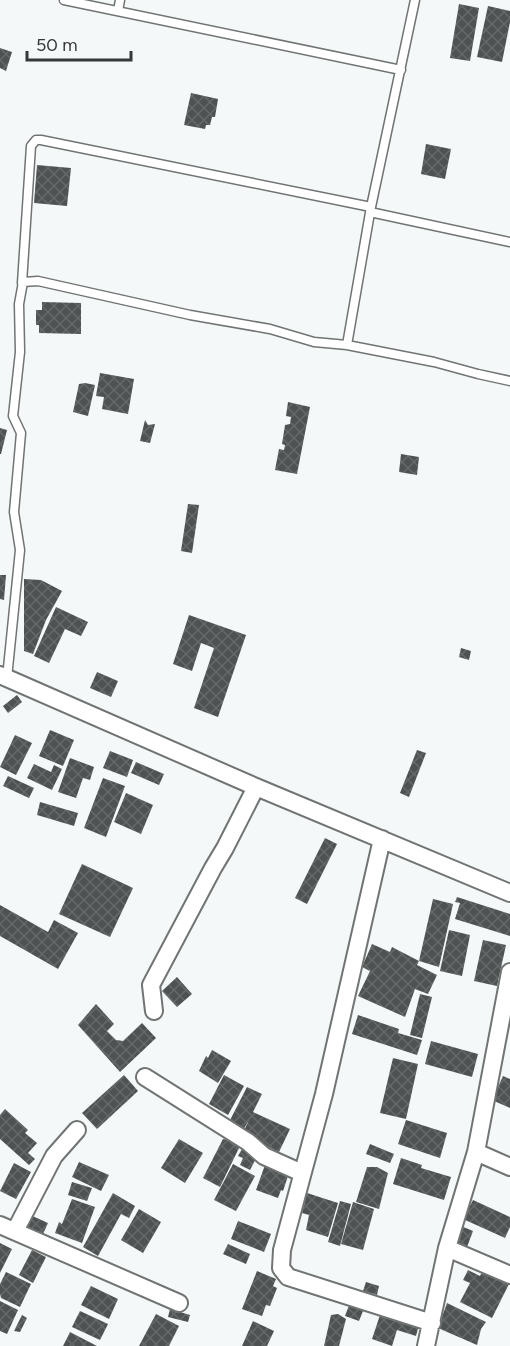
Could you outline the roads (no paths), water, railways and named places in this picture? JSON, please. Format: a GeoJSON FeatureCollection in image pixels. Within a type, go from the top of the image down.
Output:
{"type":"FeatureCollection","features":[{"type":"Feature","properties":{"kind":"street"},"geometry":{"type":"LineString","coordinates":[[4,677],[256,787],[510,893]]}},
{"type":"Feature","properties":{"kind":"street"},"geometry":{"type":"LineString","coordinates":[[154,1011],[151,985],[256,787]]}},
{"type":"Feature","properties":{"kind":"street"},"geometry":{"type":"LineString","coordinates":[[382,839],[324,1094],[282,1250],[281,1268],[288,1277],[432,1323]]}},
{"type":"Feature","properties":{"kind":"street"},"geometry":{"type":"LineString","coordinates":[[426,1346],[447,1248],[476,1152],[510,972]]}},
{"type":"Feature","properties":{"kind":"street"},"geometry":{"type":"LineString","coordinates":[[145,1077],[248,1142],[264,1156],[302,1173]]}},
{"type":"Feature","properties":{"kind":"street"},"geometry":{"type":"LineString","coordinates":[[77,1130],[54,1156],[7,1228],[179,1303]]}},
{"type":"Feature","properties":{"kind":"street"},"geometry":{"type":"LineString","coordinates":[[476,1152],[510,1167]]}},
{"type":"Feature","properties":{"kind":"street"},"geometry":{"type":"LineString","coordinates":[[447,1248],[510,1275]]}},
{"type":"Feature","properties":{"kind":"lane"},"geometry":{"type":"LineString","coordinates":[[64,0],[400,70]]}},
{"type":"Feature","properties":{"kind":"lane"},"geometry":{"type":"LineString","coordinates":[[118,11],[120,0]]}},
{"type":"Feature","properties":{"kind":"lane"},"geometry":{"type":"LineString","coordinates":[[347,345],[371,210],[415,0]]}},
{"type":"Feature","properties":{"kind":"lane"},"geometry":{"type":"LineString","coordinates":[[4,677],[20,550],[14,512],[21,433],[13,416],[20,352],[19,304],[32,146],[36,140],[64,144],[371,210],[510,242]]}},
{"type":"Feature","properties":{"kind":"lane"},"geometry":{"type":"LineString","coordinates":[[22,283],[38,281],[189,315],[270,329],[314,342],[347,345],[434,362],[510,381]]}}]}
